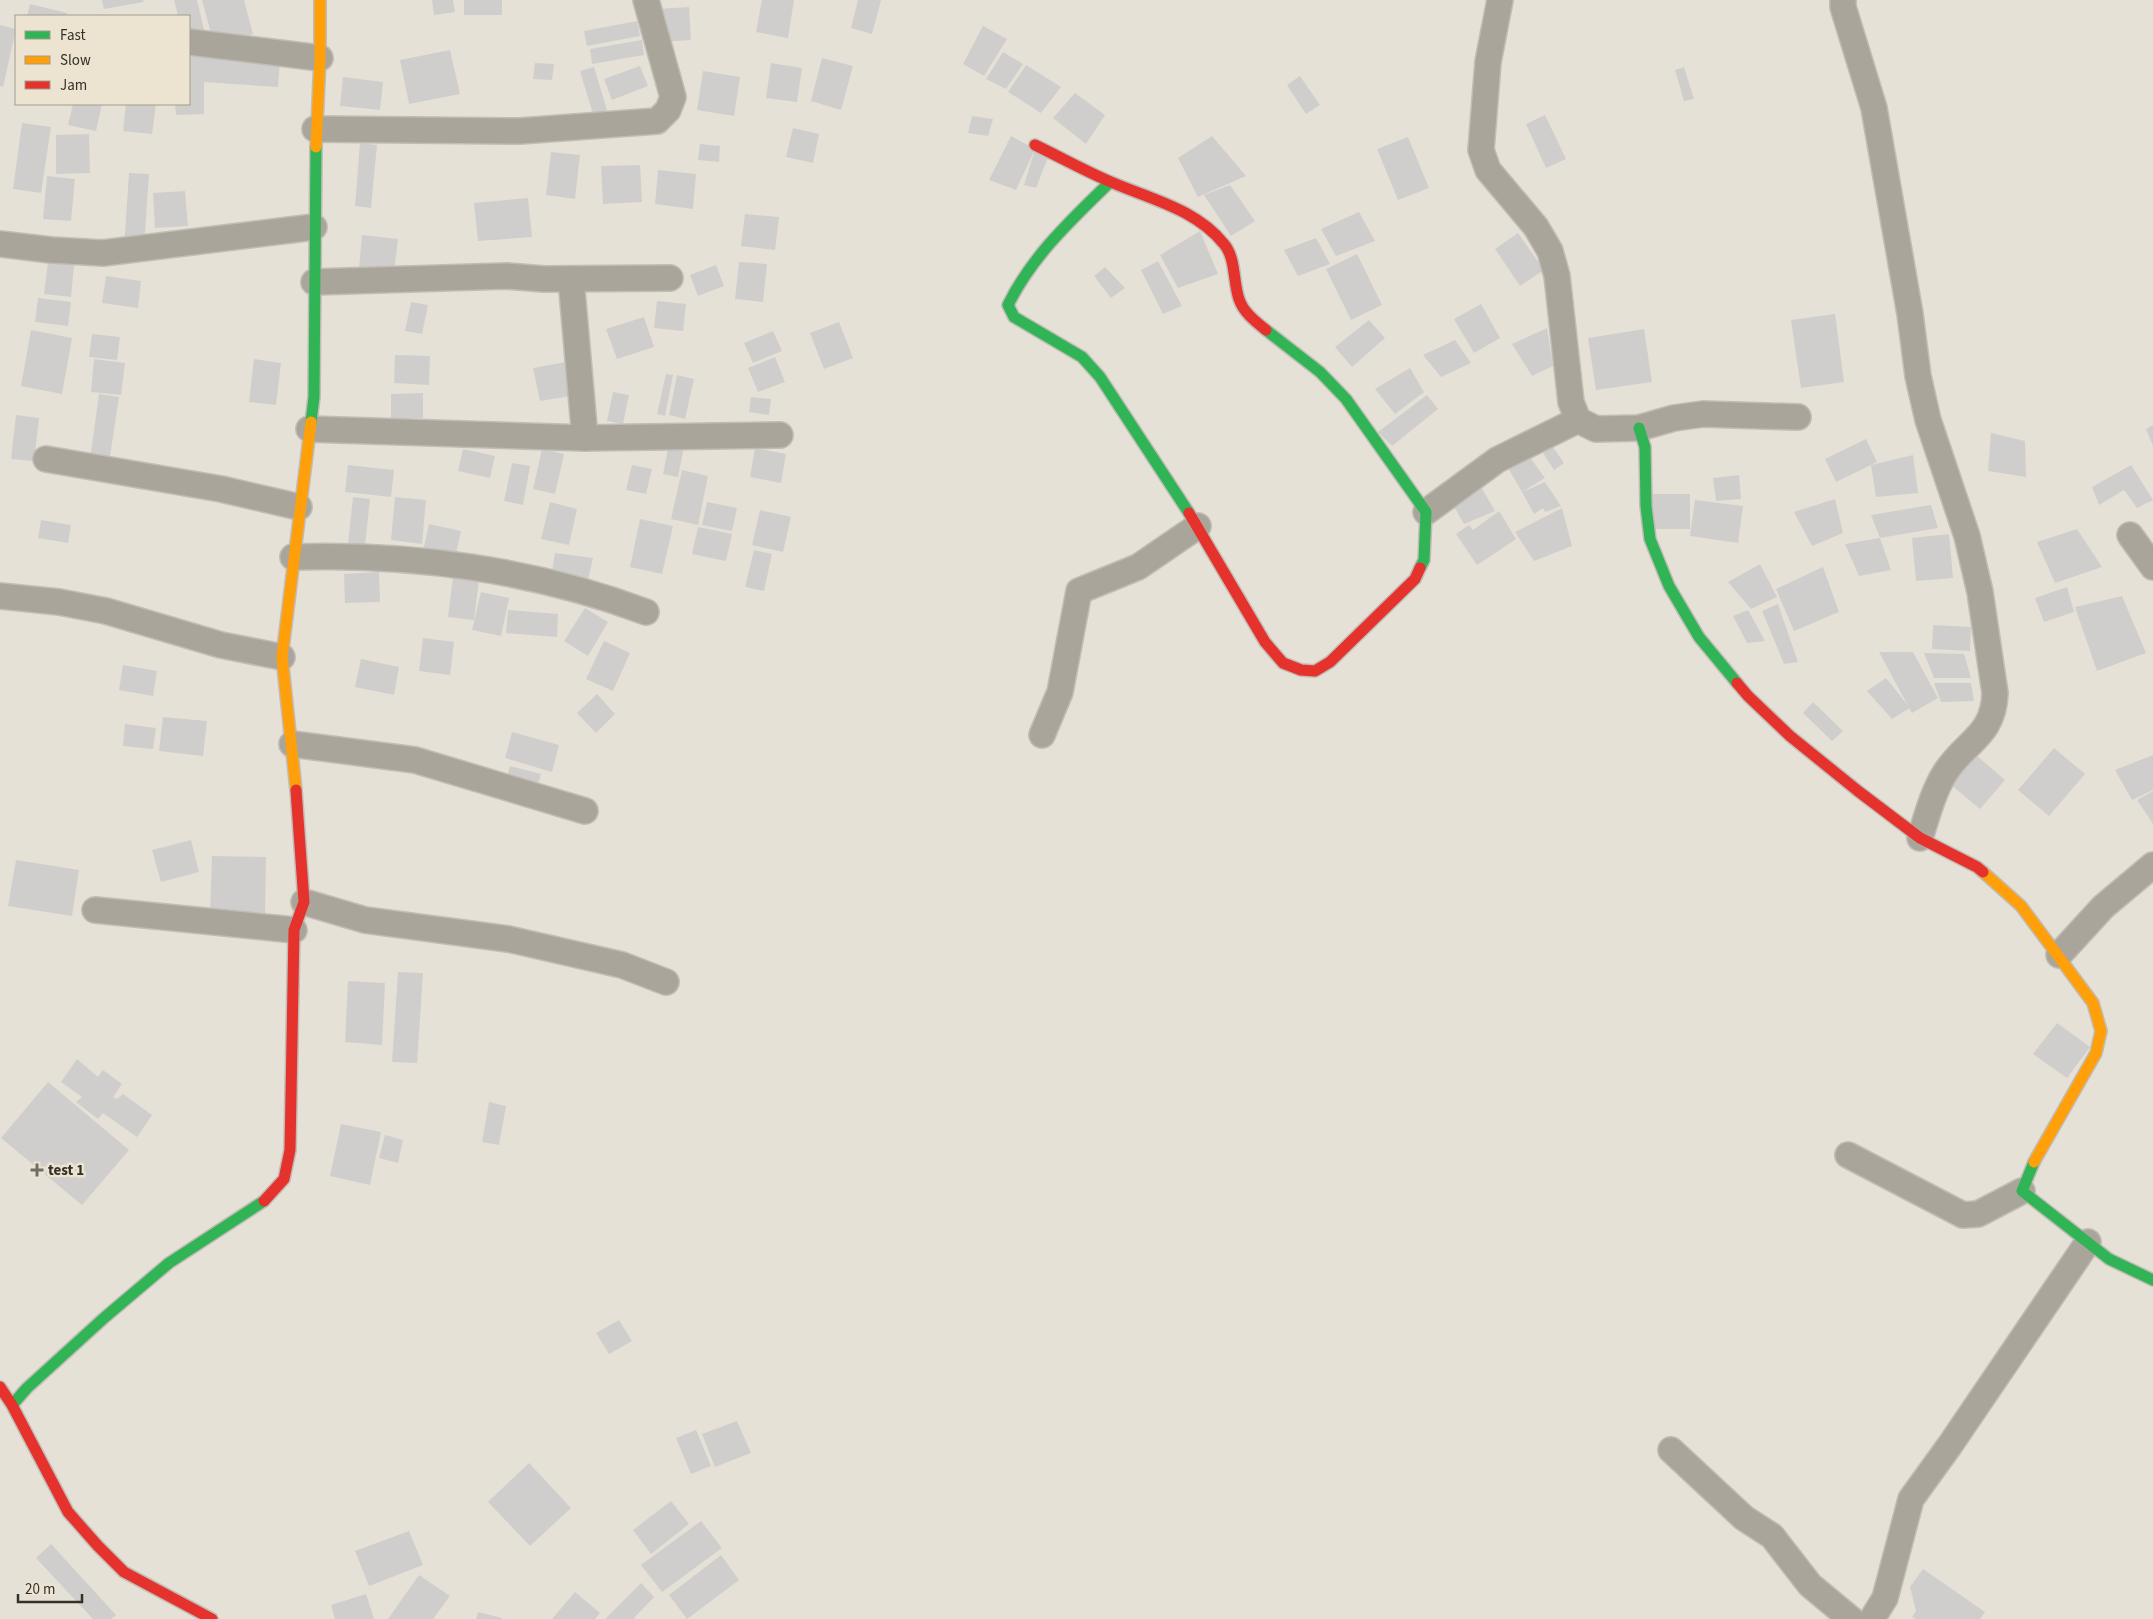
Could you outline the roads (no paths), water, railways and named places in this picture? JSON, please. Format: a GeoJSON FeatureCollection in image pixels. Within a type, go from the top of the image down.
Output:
{"type":"FeatureCollection","features":[{"type":"Feature","properties":{"kind":"street"},"geometry":{"type":"LineString","coordinates":[[12,1405],[27,1388],[104,1318],[169,1263],[268,1200],[284,1180],[290,1150],[294,930],[304,902],[292,744],[282,657],[314,396],[315,129],[320,58],[320,0]]}},
{"type":"Feature","properties":{"kind":"street"},"geometry":{"type":"LineString","coordinates":[[315,129],[520,130],[657,121],[668,110],[673,97],[646,0]]}},
{"type":"Feature","properties":{"kind":"street"},"geometry":{"type":"LineString","coordinates":[[1500,0],[1488,62],[1481,150],[1488,170],[1536,228],[1550,251],[1557,276],[1570,402],[1578,420],[1596,429],[1639,428],[1674,418],[1703,414],[1798,417]]}},
{"type":"Feature","properties":{"kind":"street"},"geometry":{"type":"LineString","coordinates":[[1843,0],[1843,7],[1874,108],[1910,314],[1918,376],[1928,420],[1967,536],[1980,592],[1995,693],[1995,708],[1986,728],[1946,771],[1935,792],[1920,838]]}},
{"type":"Feature","properties":{"kind":"street"},"geometry":{"type":"LineString","coordinates":[[190,42],[320,58]]}},
{"type":"Feature","properties":{"kind":"street"},"geometry":{"type":"LineString","coordinates":[[1035,145],[1110,182],[1179,209],[1210,228],[1226,246],[1234,272],[1239,300],[1250,318],[1320,372],[1346,399],[1426,512],[1424,560],[1415,578],[1330,662],[1315,672],[1301,670],[1284,663],[1264,642],[1198,526],[1100,377],[1082,357],[1014,317],[1008,306],[1017,285],[1045,247],[1110,182]]}},
{"type":"Feature","properties":{"kind":"street"},"geometry":{"type":"LineString","coordinates":[[0,244],[51,250],[103,253],[314,227]]}},
{"type":"Feature","properties":{"kind":"street"},"geometry":{"type":"LineString","coordinates":[[314,282],[507,276],[670,278]]}},
{"type":"Feature","properties":{"kind":"street"},"geometry":{"type":"LineString","coordinates":[[571,278],[585,438]]}},
{"type":"Feature","properties":{"kind":"street"},"geometry":{"type":"LineString","coordinates":[[1426,512],[1497,460],[1578,420]]}},
{"type":"Feature","properties":{"kind":"street"},"geometry":{"type":"LineString","coordinates":[[1639,428],[1646,456],[1646,506],[1650,539],[1670,586],[1699,637],[1748,696],[1790,736],[1920,838],[1977,867],[2021,906],[2093,1003],[2101,1031],[2096,1053],[2037,1155],[2022,1191],[1978,1214],[1963,1215],[1848,1155]]}},
{"type":"Feature","properties":{"kind":"street"},"geometry":{"type":"LineString","coordinates":[[309,429],[585,438],[780,436]]}},
{"type":"Feature","properties":{"kind":"street"},"geometry":{"type":"LineString","coordinates":[[46,459],[221,489],[299,507]]}},
{"type":"Feature","properties":{"kind":"street"},"geometry":{"type":"LineString","coordinates":[[1042,735],[1060,692],[1079,591],[1138,566],[1198,526]]}},
{"type":"Feature","properties":{"kind":"street"},"geometry":{"type":"LineString","coordinates":[[2130,535],[2153,567]]}},
{"type":"Feature","properties":{"kind":"street"},"geometry":{"type":"LineString","coordinates":[[293,557],[336,555],[369,557],[430,562],[501,573],[598,595],[646,612]]}},
{"type":"Feature","properties":{"kind":"street"},"geometry":{"type":"LineString","coordinates":[[0,596],[59,602],[106,611],[221,645],[282,657]]}},
{"type":"Feature","properties":{"kind":"street"},"geometry":{"type":"LineString","coordinates":[[292,744],[415,760],[585,811]]}},
{"type":"Feature","properties":{"kind":"street"},"geometry":{"type":"LineString","coordinates":[[2059,955],[2103,907],[2153,865]]}},
{"type":"Feature","properties":{"kind":"street"},"geometry":{"type":"LineString","coordinates":[[304,902],[365,920],[517,941],[622,965],[666,982]]}},
{"type":"Feature","properties":{"kind":"street"},"geometry":{"type":"LineString","coordinates":[[95,910],[294,930]]}},
{"type":"Feature","properties":{"kind":"street"},"geometry":{"type":"LineString","coordinates":[[2022,1191],[2110,1259],[2153,1280]]}},
{"type":"Feature","properties":{"kind":"street"},"geometry":{"type":"LineString","coordinates":[[1872,1619],[1885,1598],[1912,1499],[2088,1242]]}},
{"type":"Feature","properties":{"kind":"street"},"geometry":{"type":"LineString","coordinates":[[0,1387],[12,1405],[68,1512],[98,1546],[124,1572],[212,1619]]}},
{"type":"Feature","properties":{"kind":"street"},"geometry":{"type":"LineString","coordinates":[[1671,1450],[1744,1518],[1772,1536],[1810,1585],[1851,1619]]}},
{"type":"Feature","properties":{"kind":"place","name":"test 1"},"geometry":{"type":"Point","coordinates":[37,1170]}}]}
